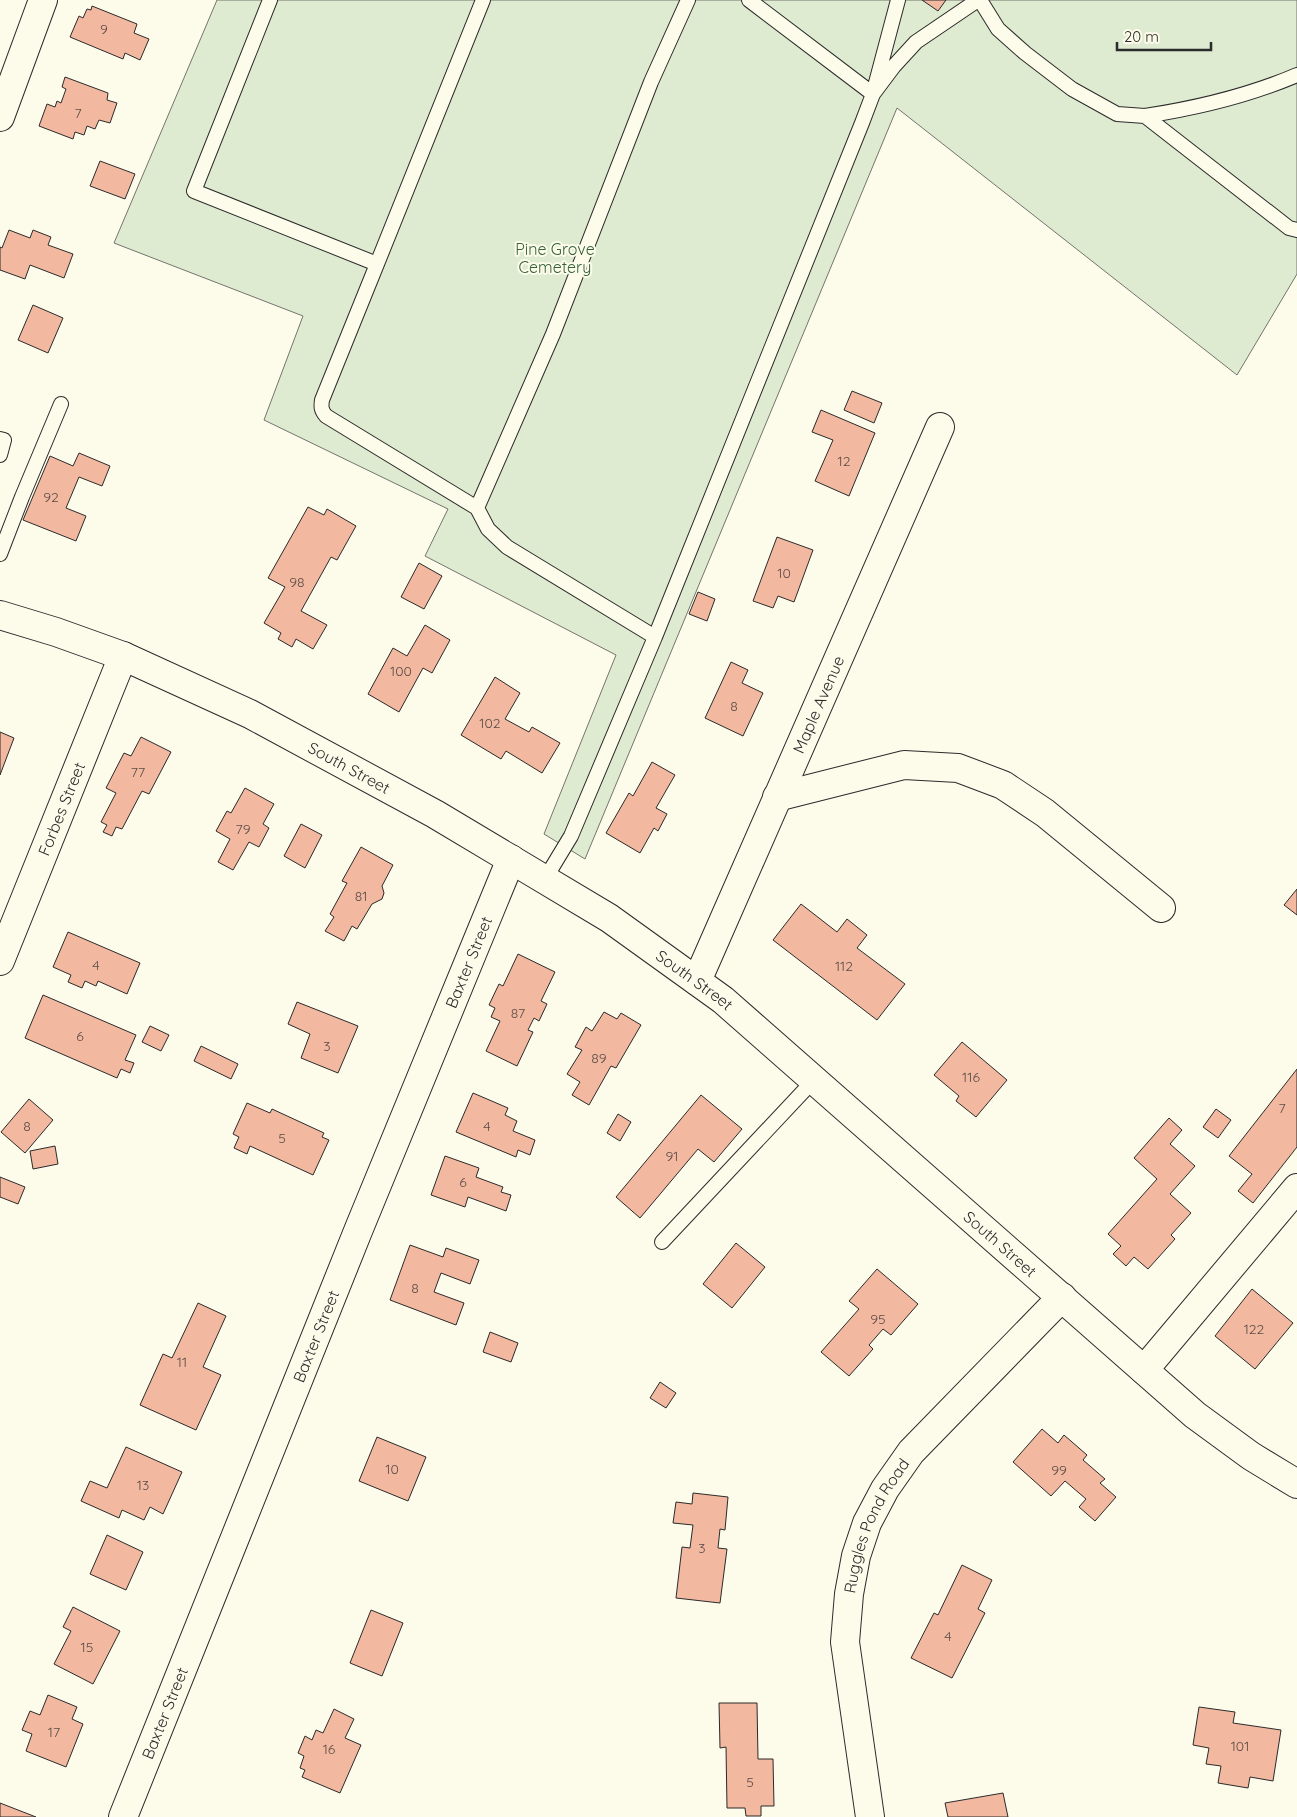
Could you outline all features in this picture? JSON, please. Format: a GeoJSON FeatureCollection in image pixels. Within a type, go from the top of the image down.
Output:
{"type":"FeatureCollection","features":[{"type":"Feature","properties":{"kind":"street"},"geometry":{"type":"LineString","coordinates":[[0,117],[42,0]]}},
{"type":"Feature","properties":{"kind":"street","name":"Maple Avenue"},"geometry":{"type":"LineString","coordinates":[[697,981],[940,428]]}},
{"type":"Feature","properties":{"kind":"street","name":"South Street"},"geometry":{"type":"LineString","coordinates":[[0,615],[56,632],[123,656],[250,714],[417,804],[609,918],[730,1006],[1195,1415],[1251,1456],[1297,1484]]}},
{"type":"Feature","properties":{"kind":"street","name":"Forbes Street"},"geometry":{"type":"LineString","coordinates":[[0,961],[123,656]]}},
{"type":"Feature","properties":{"kind":"street"},"geometry":{"type":"LineString","coordinates":[[777,797],[904,765],[958,768],[1003,785],[1045,813],[1161,908]]}},
{"type":"Feature","properties":{"kind":"street","name":"Baxter Street"},"geometry":{"type":"LineString","coordinates":[[123,1817],[358,1231],[511,859]]}},
{"type":"Feature","properties":{"kind":"street"},"geometry":{"type":"LineString","coordinates":[[1144,1370],[1297,1188]]}},
{"type":"Feature","properties":{"kind":"street","name":"Ruggles Pond Road"},"geometry":{"type":"LineString","coordinates":[[870,1817],[846,1642],[849,1594],[854,1566],[867,1523],[885,1489],[911,1452],[1062,1297]]}},
{"type":"Feature","properties":{"kind":"lane"},"geometry":{"type":"LineString","coordinates":[[270,0],[194,191],[377,264]]}},
{"type":"Feature","properties":{"kind":"lane"},"geometry":{"type":"LineString","coordinates":[[483,0],[322,400],[322,412],[477,508],[488,529],[507,546],[655,637]]}},
{"type":"Feature","properties":{"kind":"lane"},"geometry":{"type":"LineString","coordinates":[[477,508],[552,334],[651,82],[688,0]]}},
{"type":"Feature","properties":{"kind":"lane"},"geometry":{"type":"LineString","coordinates":[[749,0],[873,94]]}},
{"type":"Feature","properties":{"kind":"lane"},"geometry":{"type":"LineString","coordinates":[[545,879],[571,836],[655,637],[873,94],[898,0]]}},
{"type":"Feature","properties":{"kind":"lane"},"geometry":{"type":"LineString","coordinates":[[873,94],[894,66],[916,42],[979,0],[998,29],[1025,54],[1072,89],[1117,114],[1145,116],[1184,110],[1222,101],[1297,74]]}},
{"type":"Feature","properties":{"kind":"lane"},"geometry":{"type":"LineString","coordinates":[[1145,116],[1289,228],[1297,230]]}},
{"type":"Feature","properties":{"kind":"lane"},"geometry":{"type":"LineString","coordinates":[[0,554],[61,404]]}},
{"type":"Feature","properties":{"kind":"lane"},"geometry":{"type":"LineString","coordinates":[[0,439],[4,440],[0,455]]}},
{"type":"Feature","properties":{"kind":"lane"},"geometry":{"type":"LineString","coordinates":[[662,1242],[814,1080]]}},
{"type":"Feature","properties":{"kind":"green space","name":"Pine Grove Cemetery"},"geometry":{"type":"Polygon","coordinates":[[[217,0],[1297,0],[1297,274],[1237,375],[897,108],[585,859],[544,834],[616,655],[425,556],[448,509],[264,420],[303,316],[114,243],[217,0]]]}},
{"type":"Feature","properties":{"kind":"building"},"geometry":{"type":"Polygon","coordinates":[[[922,0],[946,0],[938,11],[922,0]]]}},
{"type":"Feature","properties":{"kind":"building"},"geometry":{"type":"Polygon","coordinates":[[[92,6],[137,24],[134,33],[149,39],[140,60],[125,53],[123,59],[70,37],[79,16],[83,18],[87,9],[91,10],[92,6]]]}},
{"type":"Feature","properties":{"kind":"building"},"geometry":{"type":"Polygon","coordinates":[[[65,77],[108,93],[107,100],[117,103],[110,123],[99,120],[95,129],[87,126],[84,135],[75,132],[73,139],[39,126],[47,104],[55,107],[57,101],[61,103],[66,89],[62,87],[65,77]]]}},
{"type":"Feature","properties":{"kind":"building"},"geometry":{"type":"Polygon","coordinates":[[[100,161],[135,174],[125,199],[90,186],[100,161]]]}},
{"type":"Feature","properties":{"kind":"building"},"geometry":{"type":"Polygon","coordinates":[[[9,230],[30,238],[33,230],[51,237],[48,245],[73,254],[64,278],[30,265],[25,279],[0,270],[0,247],[2,248],[9,230]]]}},
{"type":"Feature","properties":{"kind":"building"},"geometry":{"type":"Polygon","coordinates":[[[33,305],[63,318],[48,353],[18,340],[33,305]]]}},
{"type":"Feature","properties":{"kind":"building"},"geometry":{"type":"Polygon","coordinates":[[[852,391],[882,403],[874,423],[844,410],[852,391]]]}},
{"type":"Feature","properties":{"kind":"building"},"geometry":{"type":"Polygon","coordinates":[[[821,410],[875,433],[849,496],[815,481],[833,440],[812,432],[821,410]]]}},
{"type":"Feature","properties":{"kind":"building"},"geometry":{"type":"Polygon","coordinates":[[[79,453],[110,466],[102,486],[79,477],[66,508],[86,516],[76,541],[23,520],[50,456],[73,466],[79,453]]]}},
{"type":"Feature","properties":{"kind":"building"},"geometry":{"type":"Polygon","coordinates":[[[308,507],[324,515],[327,509],[356,526],[337,560],[331,557],[301,611],[327,625],[313,649],[296,639],[292,647],[278,639],[281,633],[264,623],[285,587],[268,578],[308,507]]]}},
{"type":"Feature","properties":{"kind":"building"},"geometry":{"type":"Polygon","coordinates":[[[777,537],[813,550],[794,602],[778,596],[773,608],[753,601],[777,537]]]}},
{"type":"Feature","properties":{"kind":"building"},"geometry":{"type":"Polygon","coordinates":[[[419,563],[442,576],[424,609],[401,597],[419,563]]]}},
{"type":"Feature","properties":{"kind":"building"},"geometry":{"type":"Polygon","coordinates":[[[698,592],[715,599],[707,621],[689,614],[698,592]]]}},
{"type":"Feature","properties":{"kind":"building"},"geometry":{"type":"Polygon","coordinates":[[[425,625],[450,640],[432,673],[423,668],[399,712],[368,694],[393,648],[407,656],[425,625]]]}},
{"type":"Feature","properties":{"kind":"building"},"geometry":{"type":"Polygon","coordinates":[[[731,662],[748,670],[742,683],[763,693],[743,736],[705,718],[731,662]]]}},
{"type":"Feature","properties":{"kind":"building"},"geometry":{"type":"Polygon","coordinates":[[[495,677],[520,693],[505,719],[529,732],[532,727],[560,743],[542,773],[506,751],[501,759],[461,735],[495,677]]]}},
{"type":"Feature","properties":{"kind":"building"},"geometry":{"type":"Polygon","coordinates":[[[0,732],[14,738],[0,775],[0,732]]]}},
{"type":"Feature","properties":{"kind":"building"},"geometry":{"type":"Polygon","coordinates":[[[141,737],[171,752],[149,794],[142,791],[122,829],[116,827],[112,836],[103,832],[107,825],[101,822],[116,793],[106,788],[124,753],[131,756],[141,737]]]}},
{"type":"Feature","properties":{"kind":"building"},"geometry":{"type":"Polygon","coordinates":[[[652,762],[675,775],[656,808],[667,814],[658,831],[654,828],[640,853],[606,833],[629,793],[633,796],[652,762]]]}},
{"type":"Feature","properties":{"kind":"building"},"geometry":{"type":"Polygon","coordinates":[[[245,788],[274,804],[263,824],[269,828],[259,847],[249,842],[233,870],[218,862],[230,839],[216,831],[227,811],[231,813],[245,788]]]}},
{"type":"Feature","properties":{"kind":"building"},"geometry":{"type":"Polygon","coordinates":[[[301,824],[322,835],[305,868],[284,856],[301,824]]]}},
{"type":"Feature","properties":{"kind":"building"},"geometry":{"type":"Polygon","coordinates":[[[361,847],[393,865],[382,886],[384,893],[382,899],[372,904],[357,929],[352,926],[344,941],[325,931],[334,917],[330,914],[347,883],[342,881],[361,847]]]}},
{"type":"Feature","properties":{"kind":"building"},"geometry":{"type":"Polygon","coordinates":[[[1297,889],[1297,915],[1284,905],[1297,889]]]}},
{"type":"Feature","properties":{"kind":"building"},"geometry":{"type":"Polygon","coordinates":[[[801,904],[837,932],[847,919],[867,935],[857,948],[905,984],[877,1020],[773,940],[801,904]]]}},
{"type":"Feature","properties":{"kind":"building"},"geometry":{"type":"Polygon","coordinates":[[[68,932],[140,963],[127,994],[98,981],[96,986],[85,981],[82,988],[68,982],[71,975],[53,967],[68,932]]]}},
{"type":"Feature","properties":{"kind":"building"},"geometry":{"type":"Polygon","coordinates":[[[518,954],[555,972],[541,1001],[547,1004],[539,1021],[534,1018],[528,1030],[533,1032],[517,1066],[486,1051],[500,1021],[491,1017],[495,1008],[489,1005],[499,984],[503,986],[518,954]]]}},
{"type":"Feature","properties":{"kind":"building"},"geometry":{"type":"Polygon","coordinates":[[[43,995],[136,1035],[125,1060],[134,1063],[130,1073],[121,1069],[117,1078],[25,1038],[43,995]]]}},
{"type":"Feature","properties":{"kind":"building"},"geometry":{"type":"Polygon","coordinates":[[[297,1002],[358,1026],[338,1073],[301,1058],[310,1034],[288,1024],[297,1002]]]}},
{"type":"Feature","properties":{"kind":"building"},"geometry":{"type":"Polygon","coordinates":[[[604,1012],[617,1019],[621,1013],[641,1025],[616,1068],[611,1066],[589,1105],[572,1095],[580,1082],[567,1074],[582,1050],[575,1047],[586,1027],[592,1031],[604,1012]]]}},
{"type":"Feature","properties":{"kind":"building"},"geometry":{"type":"Polygon","coordinates":[[[150,1026],[169,1035],[161,1051],[142,1042],[150,1026]]]}},
{"type":"Feature","properties":{"kind":"building"},"geometry":{"type":"Polygon","coordinates":[[[962,1042],[1007,1080],[976,1117],[956,1101],[959,1096],[934,1075],[962,1042]]]}},
{"type":"Feature","properties":{"kind":"building"},"geometry":{"type":"Polygon","coordinates":[[[201,1046],[238,1064],[231,1079],[194,1061],[201,1046]]]}},
{"type":"Feature","properties":{"kind":"building"},"geometry":{"type":"Polygon","coordinates":[[[1297,1069],[1297,1147],[1253,1203],[1238,1191],[1252,1174],[1229,1156],[1297,1069]]]}},
{"type":"Feature","properties":{"kind":"building"},"geometry":{"type":"Polygon","coordinates":[[[473,1093],[508,1108],[505,1115],[517,1121],[513,1131],[535,1140],[530,1155],[518,1150],[516,1157],[456,1132],[473,1093]]]}},
{"type":"Feature","properties":{"kind":"building"},"geometry":{"type":"Polygon","coordinates":[[[701,1095],[742,1129],[714,1162],[698,1149],[640,1218],[616,1197],[701,1095]]]}},
{"type":"Feature","properties":{"kind":"building"},"geometry":{"type":"Polygon","coordinates":[[[29,1099],[53,1120],[25,1153],[1,1132],[29,1099]]]}},
{"type":"Feature","properties":{"kind":"building"},"geometry":{"type":"Polygon","coordinates":[[[247,1103],[270,1113],[272,1109],[324,1133],[322,1137],[329,1140],[313,1175],[250,1146],[247,1154],[234,1148],[239,1137],[233,1134],[247,1103]]]}},
{"type":"Feature","properties":{"kind":"building"},"geometry":{"type":"Polygon","coordinates":[[[1216,1109],[1231,1120],[1218,1138],[1203,1127],[1216,1109]]]}},
{"type":"Feature","properties":{"kind":"building"},"geometry":{"type":"Polygon","coordinates":[[[618,1114],[631,1122],[620,1141],[607,1133],[618,1114]]]}},
{"type":"Feature","properties":{"kind":"building"},"geometry":{"type":"Polygon","coordinates":[[[1169,1118],[1182,1130],[1170,1144],[1195,1166],[1170,1194],[1191,1213],[1171,1235],[1175,1239],[1148,1269],[1134,1257],[1126,1266],[1113,1254],[1121,1246],[1108,1234],[1157,1179],[1134,1158],[1169,1118]]]}},
{"type":"Feature","properties":{"kind":"building"},"geometry":{"type":"Polygon","coordinates":[[[55,1146],[58,1164],[33,1169],[30,1151],[55,1146]]]}},
{"type":"Feature","properties":{"kind":"building"},"geometry":{"type":"Polygon","coordinates":[[[445,1156],[479,1168],[476,1177],[503,1187],[501,1192],[511,1195],[506,1211],[468,1197],[465,1207],[431,1195],[445,1156]]]}},
{"type":"Feature","properties":{"kind":"building"},"geometry":{"type":"Polygon","coordinates":[[[0,1177],[25,1187],[18,1204],[0,1197],[0,1177]]]}},
{"type":"Feature","properties":{"kind":"building"},"geometry":{"type":"Polygon","coordinates":[[[736,1243],[765,1267],[732,1308],[703,1284],[736,1243]]]}},
{"type":"Feature","properties":{"kind":"building"},"geometry":{"type":"Polygon","coordinates":[[[410,1245],[443,1257],[446,1248],[479,1260],[470,1284],[441,1273],[434,1292],[464,1303],[456,1325],[390,1300],[410,1245]]]}},
{"type":"Feature","properties":{"kind":"building"},"geometry":{"type":"Polygon","coordinates":[[[877,1269],[918,1304],[891,1335],[883,1329],[869,1345],[873,1349],[849,1376],[821,1352],[859,1309],[849,1301],[877,1269]]]}},
{"type":"Feature","properties":{"kind":"building"},"geometry":{"type":"Polygon","coordinates":[[[1252,1289],[1293,1323],[1255,1369],[1215,1336],[1252,1289]]]}},
{"type":"Feature","properties":{"kind":"building"},"geometry":{"type":"Polygon","coordinates":[[[198,1303],[226,1316],[203,1367],[221,1375],[196,1430],[140,1405],[163,1354],[172,1358],[198,1303]]]}},
{"type":"Feature","properties":{"kind":"building"},"geometry":{"type":"Polygon","coordinates":[[[490,1332],[518,1343],[511,1362],[483,1352],[490,1332]]]}},
{"type":"Feature","properties":{"kind":"building"},"geometry":{"type":"Polygon","coordinates":[[[660,1382],[676,1393],[666,1408],[650,1398],[660,1382]]]}},
{"type":"Feature","properties":{"kind":"building"},"geometry":{"type":"Polygon","coordinates":[[[1042,1429],[1058,1443],[1064,1435],[1087,1455],[1083,1460],[1105,1479],[1100,1483],[1116,1497],[1095,1521],[1079,1507],[1086,1499],[1065,1481],[1051,1496],[1013,1462],[1042,1429]]]}},
{"type":"Feature","properties":{"kind":"building"},"geometry":{"type":"Polygon","coordinates":[[[377,1437],[426,1457],[408,1501],[359,1481],[377,1437]]]}},
{"type":"Feature","properties":{"kind":"building"},"geometry":{"type":"Polygon","coordinates":[[[126,1447],[182,1472],[163,1514],[150,1507],[144,1520],[122,1510],[119,1518],[81,1501],[90,1481],[107,1488],[126,1447]]]}},
{"type":"Feature","properties":{"kind":"building"},"geometry":{"type":"Polygon","coordinates":[[[693,1493],[728,1497],[725,1530],[720,1529],[718,1548],[727,1549],[720,1603],[676,1598],[682,1547],[690,1548],[693,1525],[673,1523],[676,1502],[692,1504],[693,1493]]]}},
{"type":"Feature","properties":{"kind":"building"},"geometry":{"type":"Polygon","coordinates":[[[107,1535],[143,1552],[126,1590],[90,1574],[107,1535]]]}},
{"type":"Feature","properties":{"kind":"building"},"geometry":{"type":"Polygon","coordinates":[[[962,1565],[992,1580],[978,1609],[985,1613],[952,1678],[911,1658],[934,1613],[938,1615],[962,1565]]]}},
{"type":"Feature","properties":{"kind":"building"},"geometry":{"type":"Polygon","coordinates":[[[73,1607],[120,1631],[93,1684],[54,1664],[71,1631],[63,1627],[73,1607]]]}},
{"type":"Feature","properties":{"kind":"building"},"geometry":{"type":"Polygon","coordinates":[[[371,1610],[403,1623],[382,1676],[350,1663],[371,1610]]]}},
{"type":"Feature","properties":{"kind":"building"},"geometry":{"type":"Polygon","coordinates":[[[48,1695],[77,1707],[72,1719],[83,1724],[66,1767],[26,1751],[32,1734],[22,1730],[30,1711],[40,1715],[48,1695]]]}},
{"type":"Feature","properties":{"kind":"building"},"geometry":{"type":"Polygon","coordinates":[[[719,1703],[757,1703],[758,1759],[773,1759],[774,1806],[761,1806],[761,1816],[746,1816],[745,1808],[727,1808],[726,1747],[720,1748],[719,1703]]]}},
{"type":"Feature","properties":{"kind":"building"},"geometry":{"type":"Polygon","coordinates":[[[1199,1707],[1235,1712],[1233,1723],[1281,1730],[1273,1781],[1250,1777],[1248,1788],[1218,1783],[1221,1766],[1206,1764],[1209,1748],[1193,1745],[1199,1707]]]}},
{"type":"Feature","properties":{"kind":"building"},"geometry":{"type":"Polygon","coordinates":[[[334,1709],[354,1719],[345,1738],[361,1745],[340,1793],[302,1777],[305,1770],[300,1768],[304,1756],[298,1753],[305,1736],[312,1740],[316,1730],[323,1733],[334,1709]]]}},
{"type":"Feature","properties":{"kind":"building"},"geometry":{"type":"Polygon","coordinates":[[[1003,1793],[1008,1817],[948,1817],[945,1803],[1003,1793]]]}},
{"type":"Feature","properties":{"kind":"building"},"geometry":{"type":"Polygon","coordinates":[[[0,1803],[36,1817],[0,1817],[0,1803]]]}}]}
